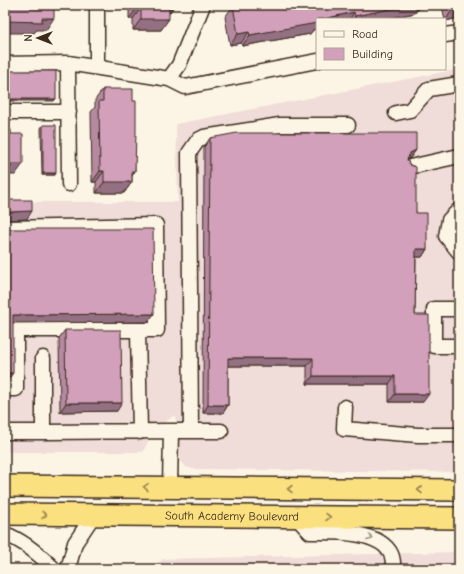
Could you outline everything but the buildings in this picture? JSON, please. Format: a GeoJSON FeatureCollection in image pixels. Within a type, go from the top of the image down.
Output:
{"type":"FeatureCollection","features":[{"type":"Feature","properties":{"kind":"highway"},"geometry":{"type":"LineString","coordinates":[[5,486],[459,490]]}},
{"type":"Feature","properties":{"kind":"highway","name":"South Academy Boulevard"},"geometry":{"type":"LineString","coordinates":[[5,514],[93,516],[459,518]]}},
{"type":"Feature","properties":{"kind":"street"},"geometry":{"type":"LineString","coordinates":[[98,5],[98,68]]}},
{"type":"Feature","properties":{"kind":"street"},"geometry":{"type":"LineString","coordinates":[[169,79],[179,65],[203,5]]}},
{"type":"Feature","properties":{"kind":"street"},"geometry":{"type":"LineString","coordinates":[[446,35],[459,33]]}},
{"type":"Feature","properties":{"kind":"street"},"geometry":{"type":"LineString","coordinates":[[5,64],[68,63],[169,79],[185,87],[316,61]]}},
{"type":"Feature","properties":{"kind":"street"},"geometry":{"type":"LineString","coordinates":[[68,63],[69,184]]}},
{"type":"Feature","properties":{"kind":"street"},"geometry":{"type":"LineString","coordinates":[[396,113],[410,110],[429,89],[459,84]]}},
{"type":"Feature","properties":{"kind":"street"},"geometry":{"type":"LineString","coordinates":[[5,112],[69,112]]}},
{"type":"Feature","properties":{"kind":"street"},"geometry":{"type":"LineString","coordinates":[[191,431],[189,153],[198,140],[204,136],[280,125],[348,125]]}},
{"type":"Feature","properties":{"kind":"street"},"geometry":{"type":"LineString","coordinates":[[410,167],[459,156]]}},
{"type":"Feature","properties":{"kind":"street"},"geometry":{"type":"LineString","coordinates":[[459,210],[449,220],[446,236],[459,252]]}},
{"type":"Feature","properties":{"kind":"street"},"geometry":{"type":"LineString","coordinates":[[5,228],[156,225],[157,330],[16,330],[16,389],[5,389]]}},
{"type":"Feature","properties":{"kind":"street"},"geometry":{"type":"LineString","coordinates":[[459,309],[434,309],[434,346],[459,346]]}},
{"type":"Feature","properties":{"kind":"street"},"geometry":{"type":"LineString","coordinates":[[138,330],[140,432]]}},
{"type":"Feature","properties":{"kind":"street"},"geometry":{"type":"LineString","coordinates":[[43,358],[43,432]]}},
{"type":"Feature","properties":{"kind":"street"},"geometry":{"type":"LineString","coordinates":[[345,407],[344,429],[418,435],[459,435]]}},
{"type":"Feature","properties":{"kind":"street"},"geometry":{"type":"LineString","coordinates":[[5,432],[221,431]]}},
{"type":"Feature","properties":{"kind":"street"},"geometry":{"type":"LineString","coordinates":[[170,488],[171,432]]}},
{"type":"Feature","properties":{"kind":"street"},"geometry":{"type":"LineString","coordinates":[[68,569],[75,543],[93,516]]}},
{"type":"Feature","properties":{"kind":"street"},"geometry":{"type":"LineString","coordinates":[[296,517],[310,532],[359,534],[380,542],[391,553],[394,569]]}},
{"type":"Feature","properties":{"kind":"street"},"geometry":{"type":"LineString","coordinates":[[5,534],[20,541],[54,569]]}},
{"type":"Feature","properties":{"kind":"shaded area"},"geometry":{"type":"Polygon","coordinates":[[[459,69],[459,472],[193,469],[186,467],[181,462],[175,415],[153,431],[143,452],[5,452],[5,202],[178,202],[176,124],[459,69]]]}},
{"type":"Feature","properties":{"kind":"shaded area"},"geometry":{"type":"Polygon","coordinates":[[[459,552],[459,569],[146,569],[164,559],[459,552]]]}}]}
